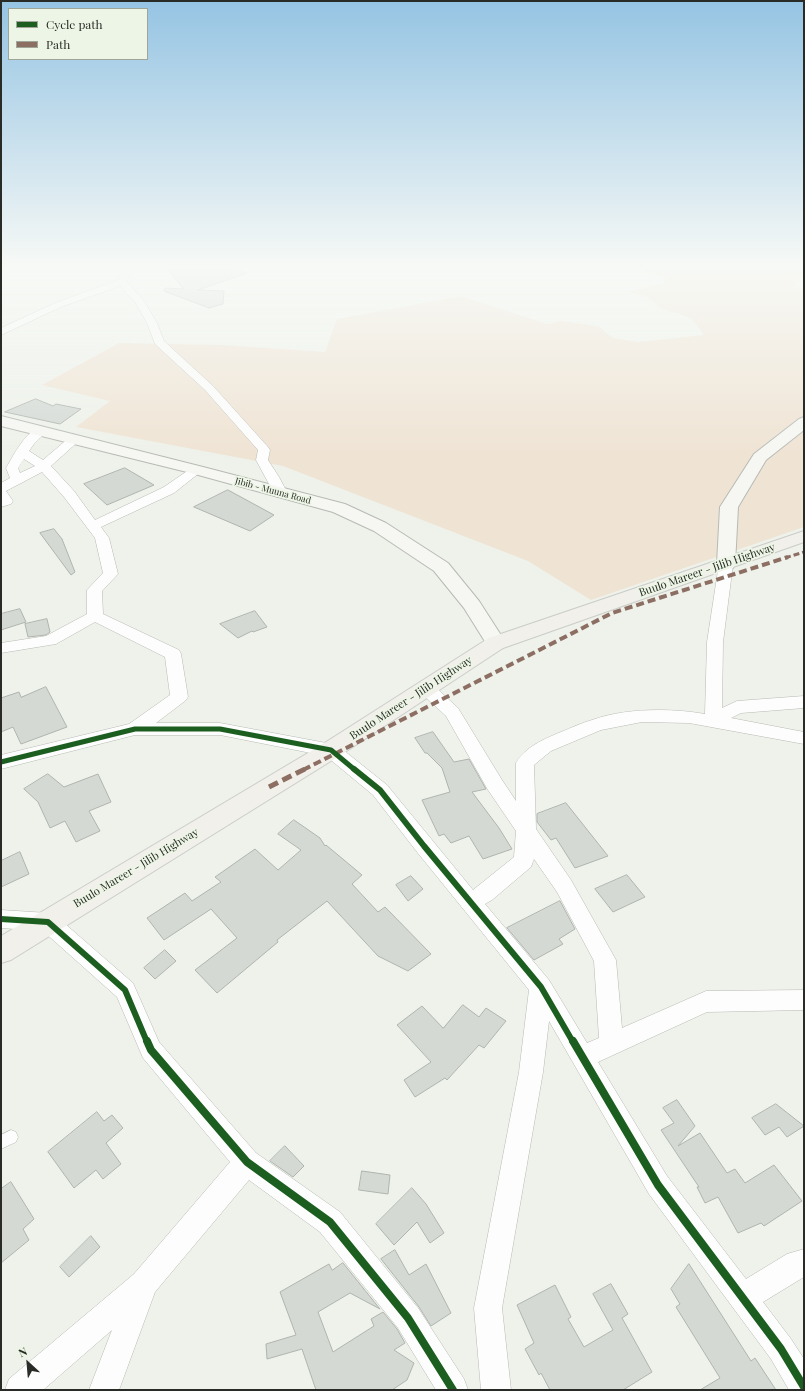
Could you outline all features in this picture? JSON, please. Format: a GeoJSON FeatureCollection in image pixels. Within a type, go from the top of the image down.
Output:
{"type":"FeatureCollection","features":[{"type":"Feature","properties":{"kind":"main road","name":"Buulo Mareer - Jilib Highway"},"geometry":{"type":"LineString","coordinates":[[1,951],[331,750],[496,643],[804,536]]}},
{"type":"Feature","properties":{"kind":"street"},"geometry":{"type":"LineString","coordinates":[[154,329],[159,342],[209,388],[264,450],[262,460],[273,476],[281,494]]}},
{"type":"Feature","properties":{"kind":"street","name":"Jibib - Muuna Road"},"geometry":{"type":"LineString","coordinates":[[1,421],[197,470],[346,512],[380,527],[441,567],[472,604],[496,643]]}},
{"type":"Feature","properties":{"kind":"street"},"geometry":{"type":"LineString","coordinates":[[713,721],[715,642],[726,564],[729,507],[760,457],[804,422]]}},
{"type":"Feature","properties":{"kind":"street"},"geometry":{"type":"LineString","coordinates":[[18,480],[12,468],[29,442],[41,431]]}},
{"type":"Feature","properties":{"kind":"street"},"geometry":{"type":"LineString","coordinates":[[1,488],[44,466],[74,439]]}},
{"type":"Feature","properties":{"kind":"street"},"geometry":{"type":"LineString","coordinates":[[22,453],[44,466],[69,494],[102,538],[111,574],[94,590],[95,616]]}},
{"type":"Feature","properties":{"kind":"street"},"geometry":{"type":"LineString","coordinates":[[93,526],[169,490],[197,470]]}},
{"type":"Feature","properties":{"kind":"street"},"geometry":{"type":"LineString","coordinates":[[1,493],[6,501],[1,503]]}},
{"type":"Feature","properties":{"kind":"street"},"geometry":{"type":"LineString","coordinates":[[1,648],[50,640],[95,616]]}},
{"type":"Feature","properties":{"kind":"street"},"geometry":{"type":"LineString","coordinates":[[95,616],[173,654],[179,697],[135,729]]}},
{"type":"Feature","properties":{"kind":"street"},"geometry":{"type":"LineString","coordinates":[[426,688],[452,712],[495,785],[564,886],[605,960],[611,1044]]}},
{"type":"Feature","properties":{"kind":"street"},"geometry":{"type":"LineString","coordinates":[[713,721],[737,707],[804,702]]}},
{"type":"Feature","properties":{"kind":"street"},"geometry":{"type":"LineString","coordinates":[[470,902],[485,894],[524,861],[526,831],[524,763],[545,746],[598,724],[642,716],[689,717],[804,738]]}},
{"type":"Feature","properties":{"kind":"street"},"geometry":{"type":"LineString","coordinates":[[1,762],[135,729],[220,729],[331,750],[380,790],[541,988],[658,1185],[781,1349],[804,1387]]}},
{"type":"Feature","properties":{"kind":"street"},"geometry":{"type":"LineString","coordinates":[[1,919],[48,922],[125,990],[151,1050],[247,1162],[330,1222],[408,1318],[453,1390]]}},
{"type":"Feature","properties":{"kind":"street"},"geometry":{"type":"LineString","coordinates":[[496,1390],[488,1308],[531,1072],[541,988]]}},
{"type":"Feature","properties":{"kind":"street"},"geometry":{"type":"LineString","coordinates":[[582,1057],[706,1002],[804,1000]]}},
{"type":"Feature","properties":{"kind":"street"},"geometry":{"type":"LineString","coordinates":[[20,1390],[144,1283],[247,1162]]}},
{"type":"Feature","properties":{"kind":"street"},"geometry":{"type":"LineString","coordinates":[[743,1298],[797,1264],[804,1263]]}},
{"type":"Feature","properties":{"kind":"street"},"geometry":{"type":"LineString","coordinates":[[104,1390],[144,1283]]}},
{"type":"Feature","properties":{"kind":"shaded area"},"geometry":{"type":"Polygon","coordinates":[[[333,329],[602,329],[613,338],[638,342],[704,335],[699,329],[804,329],[804,527],[591,600],[528,561],[283,466],[76,427],[110,401],[42,385],[119,343],[223,345],[325,352],[333,329]]]}},
{"type":"Feature","properties":{"kind":"building"},"geometry":{"type":"Polygon","coordinates":[[[36,399],[53,406],[56,404],[81,409],[60,424],[5,412],[36,399]]]}},
{"type":"Feature","properties":{"kind":"building"},"geometry":{"type":"Polygon","coordinates":[[[125,468],[154,485],[107,505],[84,484],[125,468]]]}},
{"type":"Feature","properties":{"kind":"building"},"geometry":{"type":"Polygon","coordinates":[[[228,490],[274,515],[250,531],[194,507],[228,490]]]}},
{"type":"Feature","properties":{"kind":"building"},"geometry":{"type":"Polygon","coordinates":[[[54,529],[62,539],[75,572],[71,575],[40,533],[54,529]]]}},
{"type":"Feature","properties":{"kind":"building"},"geometry":{"type":"Polygon","coordinates":[[[20,609],[26,622],[1,630],[1,614],[20,609]]]}},
{"type":"Feature","properties":{"kind":"building"},"geometry":{"type":"Polygon","coordinates":[[[255,611],[267,627],[253,632],[252,631],[238,638],[220,624],[255,611]]]}},
{"type":"Feature","properties":{"kind":"building"},"geometry":{"type":"Polygon","coordinates":[[[47,619],[50,632],[46,635],[28,637],[25,624],[47,619]]]}},
{"type":"Feature","properties":{"kind":"building"},"geometry":{"type":"Polygon","coordinates":[[[46,687],[67,727],[21,744],[13,727],[1,732],[1,698],[19,692],[21,697],[46,687]]]}},
{"type":"Feature","properties":{"kind":"building"},"geometry":{"type":"Polygon","coordinates":[[[433,732],[454,762],[469,759],[486,789],[472,792],[499,828],[512,849],[483,859],[469,836],[451,843],[444,834],[439,836],[422,800],[450,792],[442,768],[427,753],[425,753],[415,738],[433,732]]]}},
{"type":"Feature","properties":{"kind":"building"},"geometry":{"type":"Polygon","coordinates":[[[48,774],[64,787],[98,774],[111,802],[89,811],[100,831],[76,842],[65,821],[50,828],[38,802],[24,789],[48,774]]]}},
{"type":"Feature","properties":{"kind":"building"},"geometry":{"type":"Polygon","coordinates":[[[566,803],[608,856],[575,868],[556,838],[551,840],[537,822],[537,814],[566,803]]]}},
{"type":"Feature","properties":{"kind":"building"},"geometry":{"type":"Polygon","coordinates":[[[294,820],[320,838],[325,846],[326,845],[362,875],[352,884],[378,912],[385,907],[431,954],[408,971],[378,956],[327,901],[277,940],[278,942],[217,993],[195,970],[237,938],[211,909],[164,940],[147,918],[185,893],[192,901],[221,882],[215,877],[255,849],[278,870],[301,850],[278,834],[294,820]]]}},
{"type":"Feature","properties":{"kind":"building"},"geometry":{"type":"Polygon","coordinates":[[[20,852],[29,874],[1,887],[1,861],[20,852]]]}},
{"type":"Feature","properties":{"kind":"building"},"geometry":{"type":"Polygon","coordinates":[[[627,875],[645,897],[613,912],[595,889],[627,875]]]}},
{"type":"Feature","properties":{"kind":"building"},"geometry":{"type":"Polygon","coordinates":[[[411,876],[423,889],[408,901],[396,885],[411,876]]]}},
{"type":"Feature","properties":{"kind":"building"},"geometry":{"type":"Polygon","coordinates":[[[560,901],[575,929],[559,939],[563,944],[534,960],[507,928],[560,901]]]}},
{"type":"Feature","properties":{"kind":"building"},"geometry":{"type":"Polygon","coordinates":[[[165,950],[176,961],[155,979],[144,968],[165,950]]]}},
{"type":"Feature","properties":{"kind":"building"},"geometry":{"type":"Polygon","coordinates":[[[463,1005],[479,1017],[486,1008],[506,1021],[484,1048],[479,1045],[447,1080],[445,1078],[415,1097],[404,1080],[431,1062],[397,1025],[422,1006],[443,1028],[463,1005]]]}},
{"type":"Feature","properties":{"kind":"building"},"geometry":{"type":"Polygon","coordinates":[[[677,1100],[695,1126],[678,1146],[700,1133],[727,1173],[735,1169],[745,1183],[774,1165],[802,1201],[764,1226],[761,1223],[738,1233],[718,1197],[705,1203],[697,1187],[699,1187],[661,1130],[674,1123],[663,1108],[677,1100]]]}},
{"type":"Feature","properties":{"kind":"building"},"geometry":{"type":"Polygon","coordinates":[[[776,1104],[804,1126],[787,1137],[779,1127],[765,1135],[752,1118],[776,1104]]]}},
{"type":"Feature","properties":{"kind":"building"},"geometry":{"type":"Polygon","coordinates":[[[97,1112],[104,1121],[112,1115],[123,1128],[106,1143],[121,1164],[103,1179],[96,1170],[74,1188],[48,1152],[97,1112]]]}},
{"type":"Feature","properties":{"kind":"building"},"geometry":{"type":"Polygon","coordinates":[[[285,1146],[304,1166],[293,1177],[270,1161],[285,1146]]]}},
{"type":"Feature","properties":{"kind":"building"},"geometry":{"type":"Polygon","coordinates":[[[362,1171],[390,1175],[388,1194],[359,1190],[362,1171]]]}},
{"type":"Feature","properties":{"kind":"building"},"geometry":{"type":"Polygon","coordinates":[[[11,1182],[34,1219],[23,1229],[29,1240],[1,1263],[1,1189],[11,1182]]]}},
{"type":"Feature","properties":{"kind":"building"},"geometry":{"type":"Polygon","coordinates":[[[412,1188],[426,1204],[444,1233],[430,1243],[417,1222],[394,1245],[376,1224],[412,1188]]]}},
{"type":"Feature","properties":{"kind":"building"},"geometry":{"type":"Polygon","coordinates":[[[91,1236],[100,1247],[69,1277],[60,1267],[91,1236]]]}},
{"type":"Feature","properties":{"kind":"building"},"geometry":{"type":"Polygon","coordinates":[[[395,1250],[409,1275],[426,1264],[451,1313],[431,1326],[419,1307],[381,1259],[395,1250]]]}},
{"type":"Feature","properties":{"kind":"building"},"geometry":{"type":"Polygon","coordinates":[[[343,1263],[380,1309],[350,1293],[318,1312],[333,1352],[374,1326],[371,1319],[383,1312],[397,1329],[405,1343],[394,1350],[414,1363],[407,1380],[392,1390],[316,1390],[302,1349],[267,1359],[266,1344],[296,1335],[280,1292],[329,1264],[332,1270],[343,1263]]]}},
{"type":"Feature","properties":{"kind":"building"},"geometry":{"type":"Polygon","coordinates":[[[689,1264],[751,1361],[755,1358],[776,1390],[700,1390],[720,1378],[676,1307],[680,1304],[671,1289],[689,1264]]]}},
{"type":"Feature","properties":{"kind":"building"},"geometry":{"type":"Polygon","coordinates":[[[611,1284],[628,1314],[622,1318],[652,1372],[623,1390],[550,1390],[541,1373],[539,1375],[525,1349],[534,1343],[517,1305],[555,1285],[571,1317],[568,1319],[584,1347],[613,1330],[593,1294],[611,1284]]]}},
{"type":"Feature","properties":{"kind":"marked path"},"geometry":{"type":"LineString","coordinates":[[269,787],[612,613],[804,552]]}},
{"type":"Feature","properties":{"kind":"cycle path"},"geometry":{"type":"LineString","coordinates":[[1,762],[135,729],[220,729],[331,750],[380,790],[424,846],[541,987],[658,1185],[781,1349],[804,1387]]}},
{"type":"Feature","properties":{"kind":"cycle path"},"geometry":{"type":"LineString","coordinates":[[1,919],[48,922],[125,990],[151,1050],[247,1162],[330,1222],[408,1318],[453,1390]]}}]}
